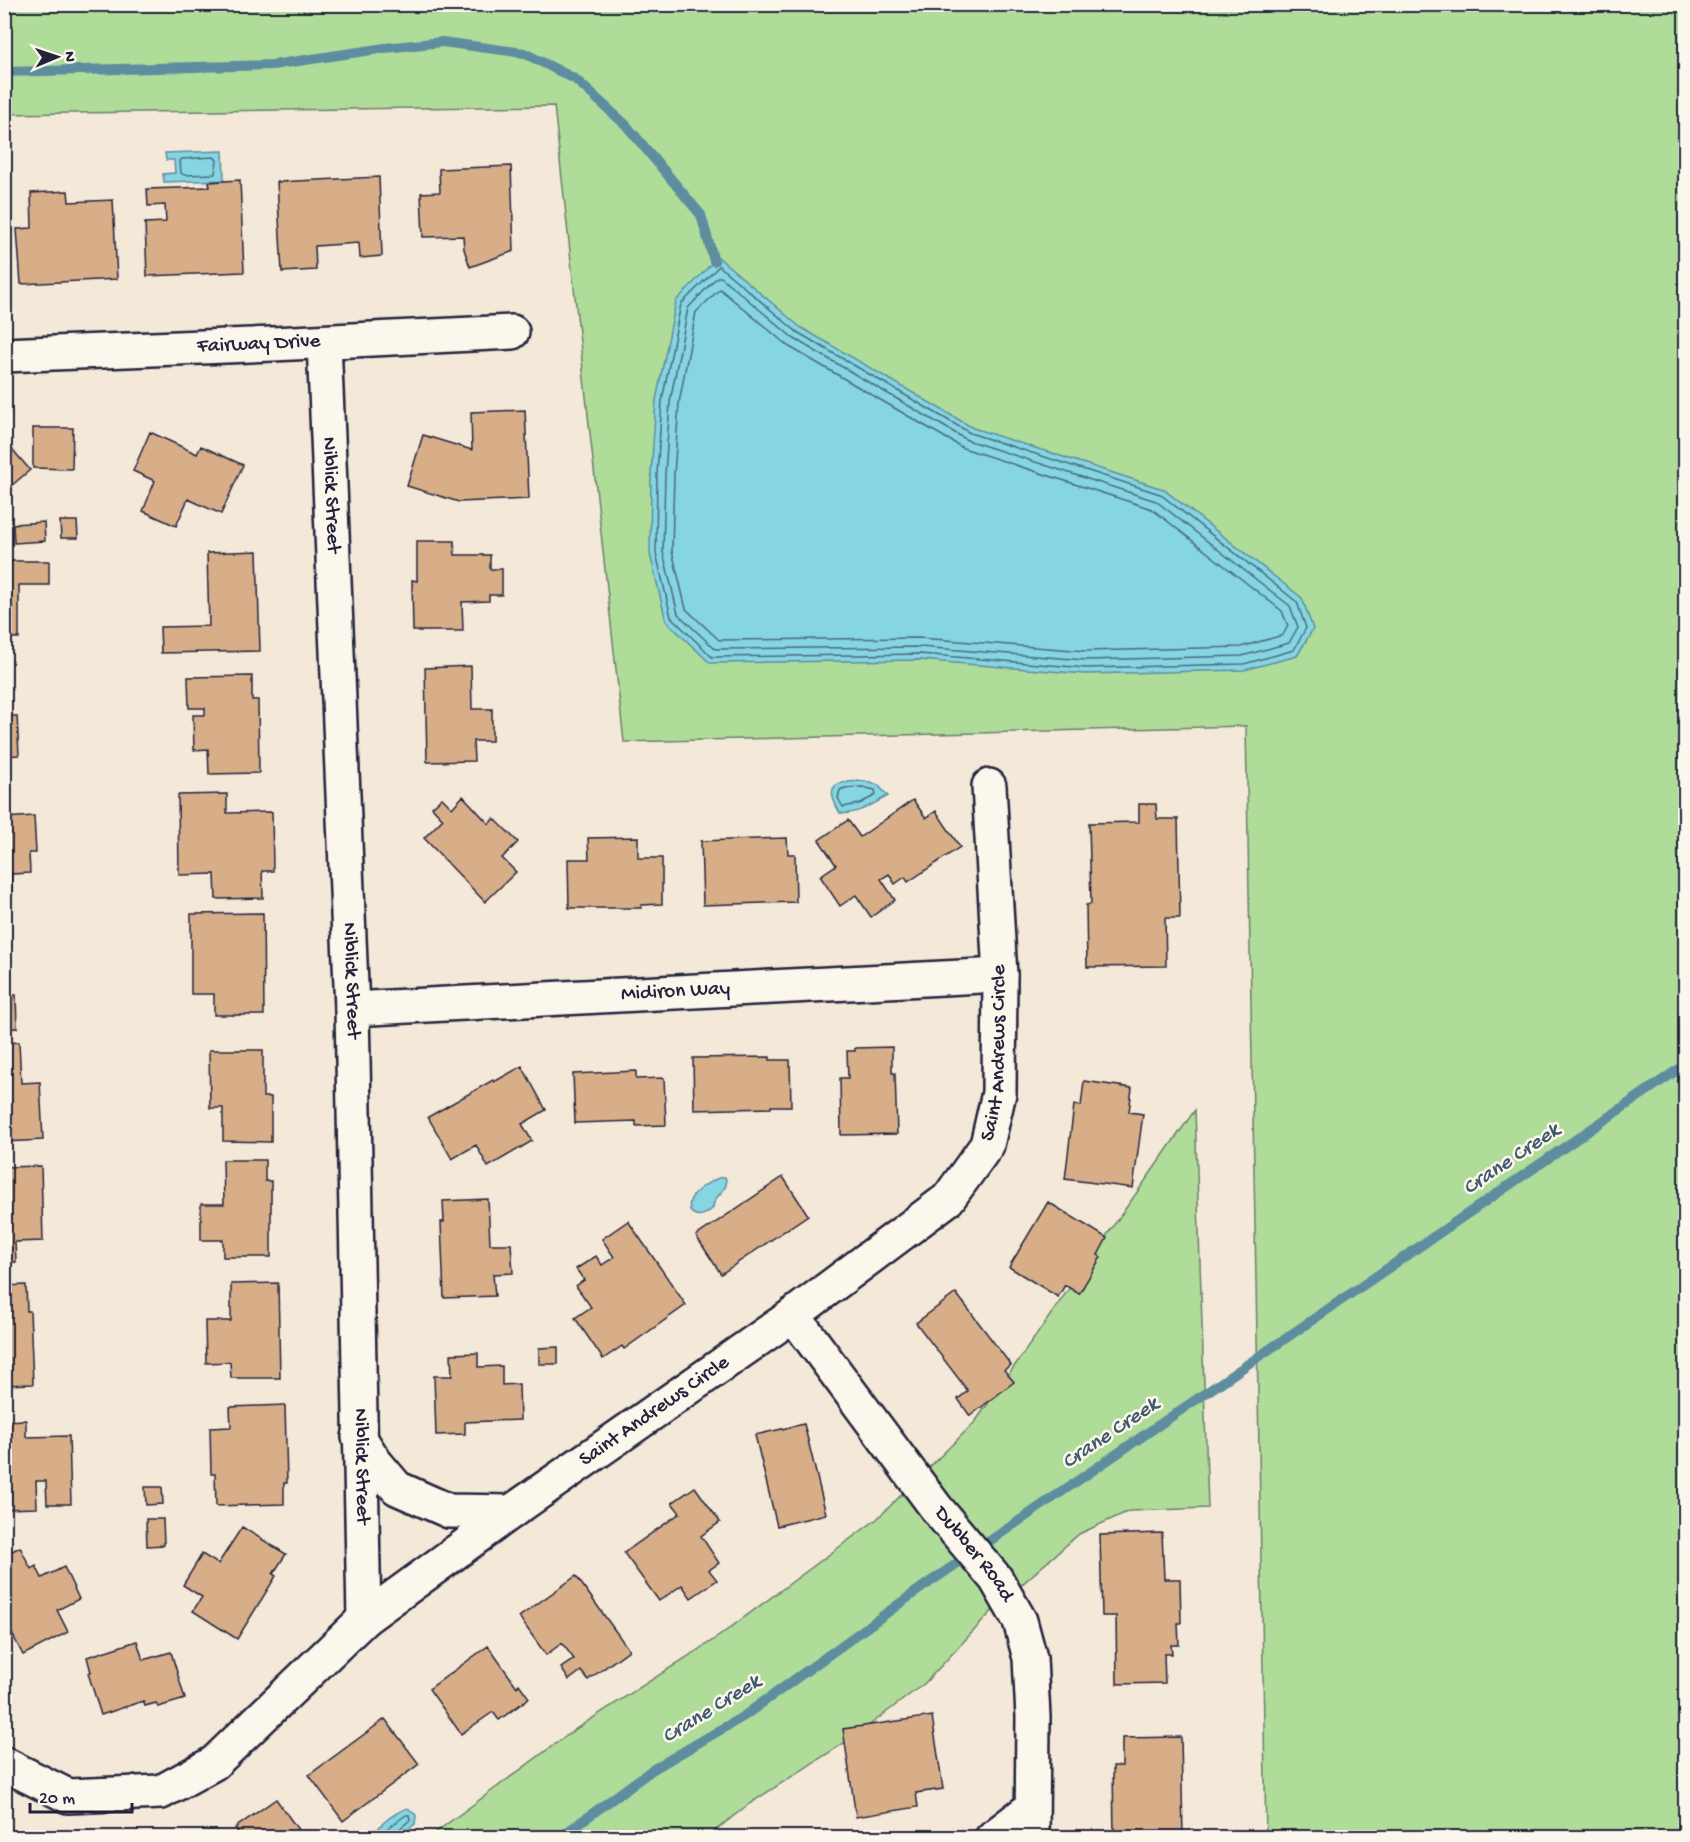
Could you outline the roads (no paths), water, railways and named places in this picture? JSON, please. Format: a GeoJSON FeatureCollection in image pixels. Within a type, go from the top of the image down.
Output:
{"type":"FeatureCollection","features":[{"type":"Feature","properties":{"kind":"street","name":"Fairway Drive"},"geometry":{"type":"LineString","coordinates":[[4,355],[513,332]]}},
{"type":"Feature","properties":{"kind":"street","name":"Niblick Street"},"geometry":{"type":"LineString","coordinates":[[324,342],[352,1009],[364,1619]]}},
{"type":"Feature","properties":{"kind":"street","name":"Saint Andrews Circle"},"geometry":{"type":"LineString","coordinates":[[4,1764],[68,1796],[161,1792],[214,1763],[364,1619],[511,1512],[793,1315],[948,1199],[987,1145],[999,1094],[1000,975],[989,786]]}},
{"type":"Feature","properties":{"kind":"street","name":"Midiron Way"},"geometry":{"type":"LineString","coordinates":[[352,1009],[1000,975]]}},
{"type":"Feature","properties":{"kind":"street","name":"Dubber Road"},"geometry":{"type":"LineString","coordinates":[[793,1315],[938,1509],[996,1579],[1020,1620],[1030,1658],[1033,1718],[1032,1823]]}},
{"type":"Feature","properties":{"kind":"street"},"geometry":{"type":"LineString","coordinates":[[359,1437],[375,1462],[397,1488],[449,1511],[511,1512]]}},
{"type":"Feature","properties":{"kind":"street"},"geometry":{"type":"LineString","coordinates":[[992,1838],[1032,1823]]}},
{"type":"Feature","properties":{"kind":"water"},"geometry":{"type":"Polygon","coordinates":[[[223,151],[224,180],[164,182],[163,174],[175,173],[174,160],[166,160],[165,153],[223,151]]]}},
{"type":"Feature","properties":{"kind":"water"},"geometry":{"type":"Polygon","coordinates":[[[718,257],[800,327],[973,428],[1163,489],[1302,598],[1313,629],[1297,656],[1244,670],[1085,674],[920,660],[710,663],[666,621],[650,554],[651,474],[656,400],[676,301],[718,257]]]}},
{"type":"Feature","properties":{"kind":"water"},"geometry":{"type":"Polygon","coordinates":[[[863,781],[878,785],[888,796],[859,811],[840,813],[832,796],[832,790],[835,786],[845,782],[863,781]]]}},
{"type":"Feature","properties":{"kind":"water"},"geometry":{"type":"Polygon","coordinates":[[[725,1177],[726,1186],[716,1199],[713,1208],[702,1215],[696,1215],[690,1211],[690,1202],[695,1193],[710,1182],[725,1177]]]}},
{"type":"Feature","properties":{"kind":"water"},"geometry":{"type":"Polygon","coordinates":[[[407,1808],[416,1815],[415,1824],[398,1837],[375,1837],[383,1823],[407,1808]]]}},
{"type":"Feature","properties":{"kind":"waterway"},"geometry":{"type":"LineString","coordinates":[[4,72],[272,65],[442,42],[524,53],[575,79],[626,125],[701,215],[714,261]]}},
{"type":"Feature","properties":{"kind":"waterway","name":"Crane Creek"},"geometry":{"type":"LineString","coordinates":[[559,1838],[652,1770],[744,1716],[924,1586],[1686,1064]]}}]}
